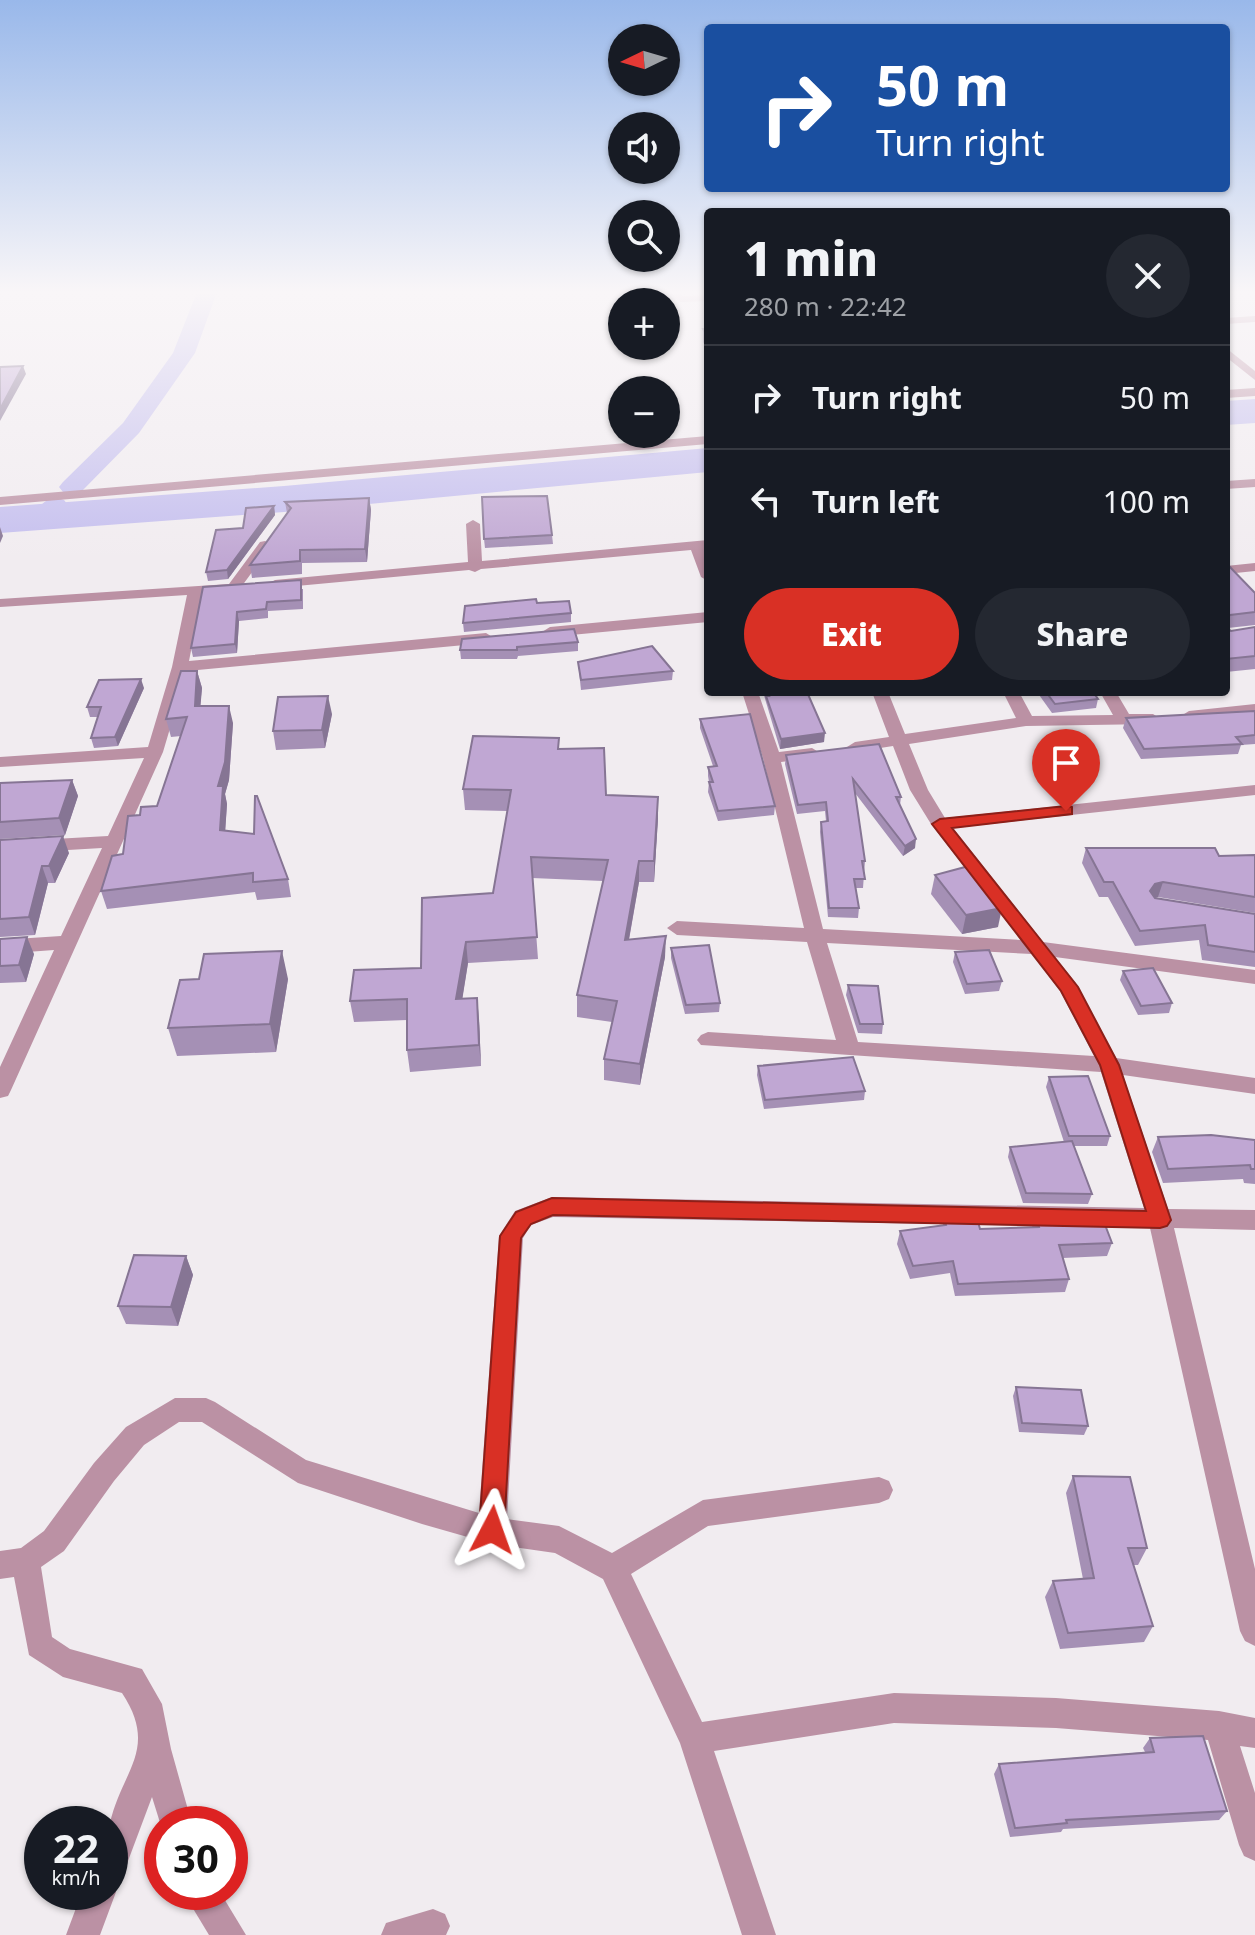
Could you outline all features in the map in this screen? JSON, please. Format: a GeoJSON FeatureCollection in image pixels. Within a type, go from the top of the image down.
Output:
{"type":"FeatureCollection","features":[{"type":"Feature","properties":{"kind":"street"},"geometry":{"type":"LineString","coordinates":[[1230,394],[1255,392]]}},
{"type":"Feature","properties":{"kind":"street"},"geometry":{"type":"LineString","coordinates":[[0,501],[704,440]]}},
{"type":"Feature","properties":{"kind":"street"},"geometry":{"type":"LineString","coordinates":[[1230,485],[1255,483]]}},
{"type":"Feature","properties":{"kind":"street"},"geometry":{"type":"LineString","coordinates":[[473,524],[475,568]]}},
{"type":"Feature","properties":{"kind":"street"},"geometry":{"type":"LineString","coordinates":[[249,586],[276,530]]}},
{"type":"Feature","properties":{"kind":"street"},"geometry":{"type":"LineString","coordinates":[[0,603],[475,568],[702,544]]}},
{"type":"Feature","properties":{"kind":"street"},"geometry":{"type":"LineString","coordinates":[[1230,570],[1255,567]]}},
{"type":"Feature","properties":{"kind":"street"},"geometry":{"type":"LineString","coordinates":[[0,1090],[155,752],[180,667],[195,590]]}},
{"type":"Feature","properties":{"kind":"street"},"geometry":{"type":"LineString","coordinates":[[537,633],[704,617]]}},
{"type":"Feature","properties":{"kind":"street"},"geometry":{"type":"LineString","coordinates":[[180,667],[506,636]]}},
{"type":"Feature","properties":{"kind":"street"},"geometry":{"type":"LineString","coordinates":[[751,696],[772,758],[815,935],[849,1047]]}},
{"type":"Feature","properties":{"kind":"street"},"geometry":{"type":"LineString","coordinates":[[882,696],[919,790],[940,824],[1068,987],[1109,1065],[1160,1220],[1255,1631]]}},
{"type":"Feature","properties":{"kind":"street"},"geometry":{"type":"LineString","coordinates":[[1013,696],[1026,721]]}},
{"type":"Feature","properties":{"kind":"street"},"geometry":{"type":"LineString","coordinates":[[1110,696],[1124,719]]}},
{"type":"Feature","properties":{"kind":"street"},"geometry":{"type":"LineString","coordinates":[[772,758],[1026,721],[1165,719],[1255,709]]}},
{"type":"Feature","properties":{"kind":"street"},"geometry":{"type":"LineString","coordinates":[[0,762],[155,752]]}},
{"type":"Feature","properties":{"kind":"street"},"geometry":{"type":"LineString","coordinates":[[940,824],[1255,790]]}},
{"type":"Feature","properties":{"kind":"street"},"geometry":{"type":"LineString","coordinates":[[0,848],[116,841]]}},
{"type":"Feature","properties":{"kind":"street"},"geometry":{"type":"LineString","coordinates":[[677,928],[1040,948],[1255,977]]}},
{"type":"Feature","properties":{"kind":"street"},"geometry":{"type":"LineString","coordinates":[[0,947],[67,942]]}},
{"type":"Feature","properties":{"kind":"street"},"geometry":{"type":"LineString","coordinates":[[708,1040],[1109,1065],[1255,1086]]}},
{"type":"Feature","properties":{"kind":"street"},"geometry":{"type":"LineString","coordinates":[[480,1525],[511,1236],[523,1218],[552,1207],[1255,1220]]}},
{"type":"Feature","properties":{"kind":"street"},"geometry":{"type":"LineString","coordinates":[[171,1806],[155,1749],[147,1704],[131,1680],[63,1662],[39,1645],[13,1563],[54,1541],[104,1472],[135,1436],[175,1410],[206,1410],[298,1470],[422,1511],[559,1540],[613,1569],[694,1739],[759,1935]]}},
{"type":"Feature","properties":{"kind":"street"},"geometry":{"type":"LineString","coordinates":[[613,1569],[703,1513],[879,1490]]}},
{"type":"Feature","properties":{"kind":"street"},"geometry":{"type":"LineString","coordinates":[[694,1739],[894,1708],[1056,1713],[1219,1726],[1255,1733]]}},
{"type":"Feature","properties":{"kind":"street"},"geometry":{"type":"LineString","coordinates":[[1219,1726],[1255,1845]]}},
{"type":"Feature","properties":{"kind":"street"},"geometry":{"type":"LineString","coordinates":[[128,1819],[155,1749]]}},
{"type":"Feature","properties":{"kind":"street"},"geometry":{"type":"LineString","coordinates":[[83,1935],[92,1910]]}},
{"type":"Feature","properties":{"kind":"street"},"geometry":{"type":"LineString","coordinates":[[212,1910],[229,1935]]}},
{"type":"Feature","properties":{"kind":"street"},"geometry":{"type":"LineString","coordinates":[[398,1935],[433,1926]]}},
{"type":"Feature","properties":{"kind":"building"},"geometry":{"type":"Polygon","coordinates":[[[0,382],[14,382],[0,409],[0,382]]]}},
{"type":"Feature","properties":{"kind":"building"},"geometry":{"type":"Polygon","coordinates":[[[547,496],[552,535],[484,539],[482,497],[547,496]]]}},
{"type":"Feature","properties":{"kind":"building"},"geometry":{"type":"Polygon","coordinates":[[[369,498],[365,549],[300,550],[300,561],[250,565],[291,508],[285,502],[369,498]]]}},
{"type":"Feature","properties":{"kind":"building"},"geometry":{"type":"Polygon","coordinates":[[[274,506],[227,570],[206,572],[216,530],[243,528],[246,508],[274,506]]]}},
{"type":"Feature","properties":{"kind":"building"},"geometry":{"type":"Polygon","coordinates":[[[1230,567],[1255,593],[1255,612],[1230,615],[1230,567]]]}},
{"type":"Feature","properties":{"kind":"building"},"geometry":{"type":"Polygon","coordinates":[[[301,580],[301,600],[267,602],[266,609],[237,612],[235,644],[191,648],[203,587],[301,580]]]}},
{"type":"Feature","properties":{"kind":"building"},"geometry":{"type":"Polygon","coordinates":[[[536,599],[537,603],[569,601],[571,613],[463,623],[465,606],[536,599]]]}},
{"type":"Feature","properties":{"kind":"building"},"geometry":{"type":"Polygon","coordinates":[[[1255,627],[1255,656],[1230,659],[1230,630],[1255,627]]]}},
{"type":"Feature","properties":{"kind":"building"},"geometry":{"type":"Polygon","coordinates":[[[574,629],[578,642],[517,647],[517,650],[460,650],[462,639],[574,629]]]}},
{"type":"Feature","properties":{"kind":"building"},"geometry":{"type":"Polygon","coordinates":[[[652,646],[673,671],[581,680],[578,662],[652,646]]]}},
{"type":"Feature","properties":{"kind":"building"},"geometry":{"type":"Polygon","coordinates":[[[181,671],[197,671],[195,706],[229,706],[225,762],[218,786],[223,786],[220,830],[254,834],[257,796],[288,879],[253,882],[253,873],[101,891],[112,856],[123,854],[128,816],[140,815],[141,807],[157,806],[187,717],[166,719],[181,671]]]}},
{"type":"Feature","properties":{"kind":"building"},"geometry":{"type":"Polygon","coordinates":[[[141,679],[115,737],[91,738],[101,707],[87,707],[99,680],[141,679]]]}},
{"type":"Feature","properties":{"kind":"building"},"geometry":{"type":"Polygon","coordinates":[[[328,696],[322,730],[273,731],[278,697],[328,696]]]}},
{"type":"Feature","properties":{"kind":"building"},"geometry":{"type":"Polygon","coordinates":[[[766,696],[809,696],[825,733],[781,739],[766,696]]]}},
{"type":"Feature","properties":{"kind":"building"},"geometry":{"type":"Polygon","coordinates":[[[1049,696],[1096,696],[1098,699],[1055,704],[1049,696]]]}},
{"type":"Feature","properties":{"kind":"building"},"geometry":{"type":"Polygon","coordinates":[[[1255,711],[1255,735],[1236,737],[1242,744],[1144,749],[1126,718],[1255,711]]]}},
{"type":"Feature","properties":{"kind":"building"},"geometry":{"type":"Polygon","coordinates":[[[750,714],[775,806],[718,811],[708,767],[717,766],[700,719],[750,714]]]}},
{"type":"Feature","properties":{"kind":"building"},"geometry":{"type":"Polygon","coordinates":[[[473,736],[559,738],[558,749],[604,748],[606,795],[658,797],[654,861],[639,861],[625,940],[666,936],[640,1064],[604,1059],[617,1001],[577,995],[608,860],[531,857],[537,937],[466,942],[456,999],[477,998],[479,1045],[407,1050],[407,999],[350,1001],[354,970],[421,968],[422,898],[493,893],[511,790],[463,789],[473,736]]]}},
{"type":"Feature","properties":{"kind":"building"},"geometry":{"type":"Polygon","coordinates":[[[879,744],[901,797],[896,797],[916,839],[905,846],[853,779],[865,879],[854,879],[859,908],[829,908],[821,822],[828,821],[826,802],[798,805],[786,755],[879,744]]]}},
{"type":"Feature","properties":{"kind":"building"},"geometry":{"type":"Polygon","coordinates":[[[72,780],[59,818],[0,822],[0,783],[72,780]]]}},
{"type":"Feature","properties":{"kind":"building"},"geometry":{"type":"Polygon","coordinates":[[[63,836],[49,866],[42,866],[29,917],[0,919],[0,840],[63,836]]]}},
{"type":"Feature","properties":{"kind":"building"},"geometry":{"type":"Polygon","coordinates":[[[1086,848],[1215,848],[1219,856],[1255,855],[1255,897],[1163,882],[1155,884],[1150,891],[1155,898],[1255,914],[1255,952],[1208,945],[1205,925],[1140,931],[1113,882],[1104,882],[1086,848]]]}},
{"type":"Feature","properties":{"kind":"building"},"geometry":{"type":"Polygon","coordinates":[[[969,866],[1002,908],[966,915],[935,875],[969,866]]]}},
{"type":"Feature","properties":{"kind":"building"},"geometry":{"type":"Polygon","coordinates":[[[27,937],[19,965],[0,966],[0,939],[27,937]]]}},
{"type":"Feature","properties":{"kind":"building"},"geometry":{"type":"Polygon","coordinates":[[[709,945],[720,1003],[686,1005],[671,948],[709,945]]]}},
{"type":"Feature","properties":{"kind":"building"},"geometry":{"type":"Polygon","coordinates":[[[989,950],[1002,981],[967,984],[955,952],[989,950]]]}},
{"type":"Feature","properties":{"kind":"building"},"geometry":{"type":"Polygon","coordinates":[[[282,951],[270,1024],[168,1028],[180,980],[199,979],[204,954],[282,951]]]}},
{"type":"Feature","properties":{"kind":"building"},"geometry":{"type":"Polygon","coordinates":[[[1153,968],[1172,1003],[1141,1006],[1123,971],[1153,968]]]}},
{"type":"Feature","properties":{"kind":"building"},"geometry":{"type":"Polygon","coordinates":[[[848,985],[878,986],[883,1024],[860,1024],[848,985]]]}},
{"type":"Feature","properties":{"kind":"building"},"geometry":{"type":"Polygon","coordinates":[[[853,1057],[865,1091],[765,1100],[758,1066],[853,1057]]]}},
{"type":"Feature","properties":{"kind":"building"},"geometry":{"type":"Polygon","coordinates":[[[1088,1076],[1110,1136],[1069,1136],[1049,1077],[1088,1076]]]}},
{"type":"Feature","properties":{"kind":"building"},"geometry":{"type":"Polygon","coordinates":[[[1211,1135],[1255,1140],[1255,1169],[1251,1169],[1250,1165],[1168,1169],[1158,1137],[1211,1135]]]}},
{"type":"Feature","properties":{"kind":"building"},"geometry":{"type":"Polygon","coordinates":[[[1072,1141],[1092,1194],[1026,1193],[1010,1147],[1072,1141]]]}},
{"type":"Feature","properties":{"kind":"building"},"geometry":{"type":"Polygon","coordinates":[[[1036,1216],[1102,1217],[1112,1243],[1059,1245],[1069,1279],[958,1284],[953,1261],[913,1266],[900,1231],[946,1225],[944,1218],[977,1218],[980,1229],[1039,1227],[1036,1216]]]}},
{"type":"Feature","properties":{"kind":"building"},"geometry":{"type":"Polygon","coordinates":[[[134,1255],[186,1256],[171,1307],[118,1306],[134,1255]]]}},
{"type":"Feature","properties":{"kind":"building"},"geometry":{"type":"Polygon","coordinates":[[[1016,1387],[1081,1390],[1088,1426],[1022,1423],[1016,1387]]]}},
{"type":"Feature","properties":{"kind":"building"},"geometry":{"type":"Polygon","coordinates":[[[1073,1476],[1130,1477],[1147,1548],[1128,1548],[1153,1626],[1068,1633],[1053,1581],[1094,1578],[1073,1476]]]}},
{"type":"Feature","properties":{"kind":"building"},"geometry":{"type":"Polygon","coordinates":[[[1203,1736],[1227,1811],[1066,1820],[1067,1823],[1015,1828],[999,1764],[1154,1752],[1150,1738],[1203,1736]]]}},
{"type":"Feature","properties":{"kind":"waterway"},"geometry":{"type":"LineString","coordinates":[[72,487],[131,428],[163,382]]}},
{"type":"Feature","properties":{"kind":"waterway"},"geometry":{"type":"LineString","coordinates":[[1230,413],[1255,411]]}},
{"type":"Feature","properties":{"kind":"waterway"},"geometry":{"type":"LineString","coordinates":[[0,520],[284,499],[704,460]]}},
{"type":"Feature","properties":{"kind":"waterway"},"geometry":{"type":"LineString","coordinates":[[45,516],[55,505]]}},
{"type":"Feature","properties":{"kind":"route"},"geometry":{"type":"LineString","coordinates":[[492,1530],[511,1236],[523,1218],[552,1207],[1160,1220],[1109,1065],[1068,987],[940,824],[1066,811]]}}]}
